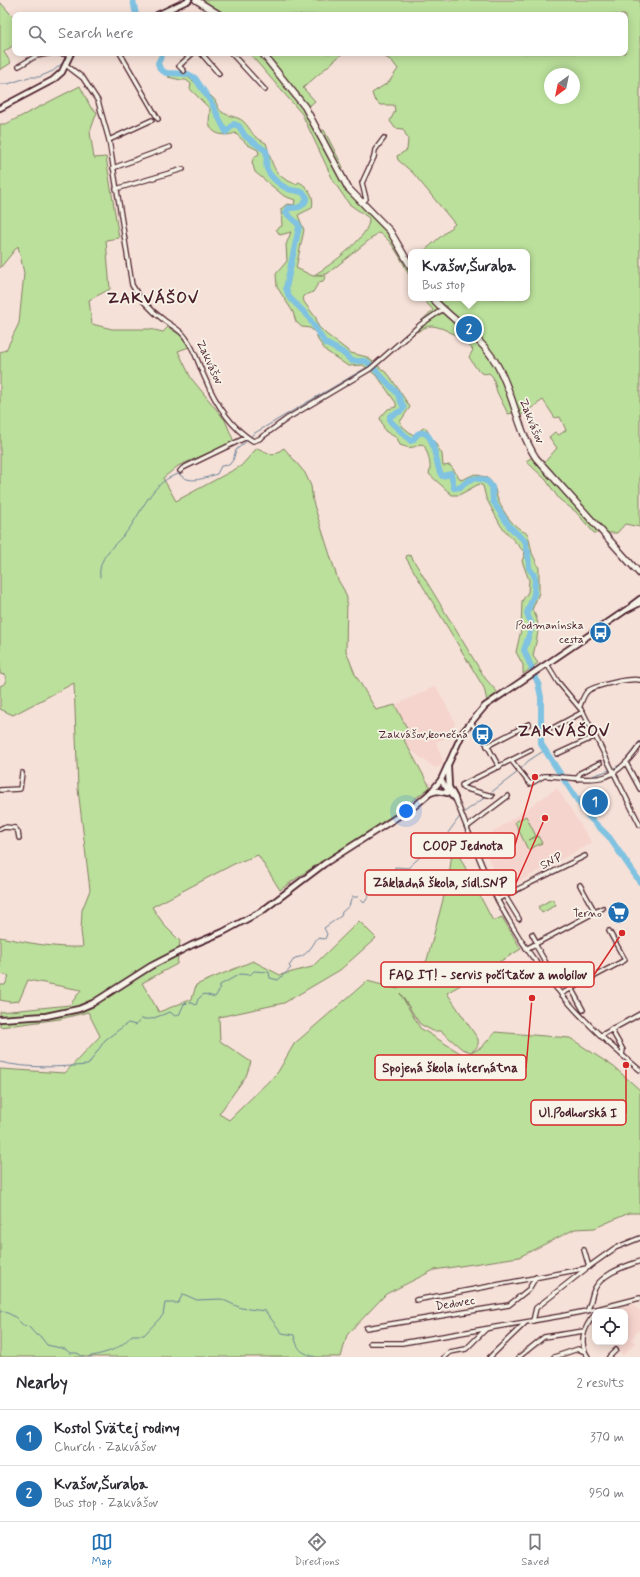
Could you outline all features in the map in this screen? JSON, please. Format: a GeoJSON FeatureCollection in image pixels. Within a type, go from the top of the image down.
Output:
{"type":"FeatureCollection","features":[{"type":"Feature","properties":{"kind":"main road"},"geometry":{"type":"LineString","coordinates":[[196,0],[215,12]]}},
{"type":"Feature","properties":{"kind":"main road"},"geometry":{"type":"LineString","coordinates":[[264,56],[305,107],[346,185],[390,231],[408,262]]}},
{"type":"Feature","properties":{"kind":"main road","name":"Zakvášov"},"geometry":{"type":"LineString","coordinates":[[435,301],[475,337],[494,360],[505,381],[525,438],[536,458],[640,574]]}},
{"type":"Feature","properties":{"kind":"street"},"geometry":{"type":"LineString","coordinates":[[168,12],[189,0]]}},
{"type":"Feature","properties":{"kind":"street"},"geometry":{"type":"LineString","coordinates":[[19,66],[36,56]]}},
{"type":"Feature","properties":{"kind":"street"},"geometry":{"type":"LineString","coordinates":[[0,108],[53,80],[62,72],[70,56]]}},
{"type":"Feature","properties":{"kind":"street"},"geometry":{"type":"LineString","coordinates":[[122,56],[158,120]]}},
{"type":"Feature","properties":{"kind":"street"},"geometry":{"type":"LineString","coordinates":[[184,71],[179,66],[190,56]]}},
{"type":"Feature","properties":{"kind":"street"},"geometry":{"type":"LineString","coordinates":[[235,56],[265,90]]}},
{"type":"Feature","properties":{"kind":"street"},"geometry":{"type":"LineString","coordinates":[[204,57],[219,74]]}},
{"type":"Feature","properties":{"kind":"street","name":"Zakvášov"},"geometry":{"type":"LineString","coordinates":[[66,65],[83,78],[98,101],[109,140],[132,285],[138,295],[158,315],[185,336],[194,350],[204,377],[216,400],[230,420],[249,438]]}},
{"type":"Feature","properties":{"kind":"street"},"geometry":{"type":"LineString","coordinates":[[109,140],[152,120]]}},
{"type":"Feature","properties":{"kind":"street"},"geometry":{"type":"LineString","coordinates":[[362,203],[366,199],[362,183],[374,157],[375,150],[384,138]]}},
{"type":"Feature","properties":{"kind":"street"},"geometry":{"type":"LineString","coordinates":[[113,168],[170,148]]}},
{"type":"Feature","properties":{"kind":"street"},"geometry":{"type":"LineString","coordinates":[[116,189],[182,169]]}},
{"type":"Feature","properties":{"kind":"street"},"geometry":{"type":"LineString","coordinates":[[180,471],[249,438],[256,441],[288,418],[372,368],[420,325],[442,309]]}},
{"type":"Feature","properties":{"kind":"street"},"geometry":{"type":"LineString","coordinates":[[0,1019],[46,1016],[79,1009],[93,1003],[151,966],[192,945],[223,932],[262,911],[324,864],[416,805],[430,793],[441,780],[459,739],[470,722],[488,703],[640,599]]}},
{"type":"Feature","properties":{"kind":"street"},"geometry":{"type":"LineString","coordinates":[[626,610],[640,603]]}},
{"type":"Feature","properties":{"kind":"street"},"geometry":{"type":"LineString","coordinates":[[547,664],[558,682],[580,706],[594,737],[640,825]]}},
{"type":"Feature","properties":{"kind":"street"},"geometry":{"type":"LineString","coordinates":[[580,706],[583,697],[589,690],[632,680],[640,680]]}},
{"type":"Feature","properties":{"kind":"street"},"geometry":{"type":"LineString","coordinates":[[553,728],[583,712]]}},
{"type":"Feature","properties":{"kind":"street"},"geometry":{"type":"LineString","coordinates":[[470,722],[481,734],[499,767]]}},
{"type":"Feature","properties":{"kind":"street"},"geometry":{"type":"LineString","coordinates":[[487,746],[529,724]]}},
{"type":"Feature","properties":{"kind":"street"},"geometry":{"type":"LineString","coordinates":[[557,754],[594,737]]}},
{"type":"Feature","properties":{"kind":"street"},"geometry":{"type":"LineString","coordinates":[[511,760],[530,784],[544,776],[592,780],[626,763],[640,745]]}},
{"type":"Feature","properties":{"kind":"street"},"geometry":{"type":"LineString","coordinates":[[492,796],[463,788],[462,785],[531,750]]}},
{"type":"Feature","properties":{"kind":"street"},"geometry":{"type":"LineString","coordinates":[[577,779],[578,774],[600,763]]}},
{"type":"Feature","properties":{"kind":"street"},"geometry":{"type":"LineString","coordinates":[[626,763],[640,789]]}},
{"type":"Feature","properties":{"kind":"street"},"geometry":{"type":"LineString","coordinates":[[448,765],[450,786],[466,827],[498,899],[526,949],[561,994],[600,1036],[640,1070]]}},
{"type":"Feature","properties":{"kind":"street"},"geometry":{"type":"LineString","coordinates":[[0,790],[20,789],[22,773]]}},
{"type":"Feature","properties":{"kind":"street"},"geometry":{"type":"LineString","coordinates":[[441,780],[450,786]]}},
{"type":"Feature","properties":{"kind":"street"},"geometry":{"type":"LineString","coordinates":[[441,780],[454,798]]}},
{"type":"Feature","properties":{"kind":"street"},"geometry":{"type":"LineString","coordinates":[[430,793],[441,791],[450,793]]}},
{"type":"Feature","properties":{"kind":"street"},"geometry":{"type":"LineString","coordinates":[[466,827],[508,796]]}},
{"type":"Feature","properties":{"kind":"street"},"geometry":{"type":"LineString","coordinates":[[0,829],[15,828],[18,832],[19,838]]}},
{"type":"Feature","properties":{"kind":"street","name":"SNP"},"geometry":{"type":"LineString","coordinates":[[498,899],[585,856]]}},
{"type":"Feature","properties":{"kind":"street"},"geometry":{"type":"LineString","coordinates":[[580,885],[595,912]]}},
{"type":"Feature","properties":{"kind":"street"},"geometry":{"type":"LineString","coordinates":[[505,896],[519,919]]}},
{"type":"Feature","properties":{"kind":"street"},"geometry":{"type":"LineString","coordinates":[[526,949],[603,908]]}},
{"type":"Feature","properties":{"kind":"street"},"geometry":{"type":"LineString","coordinates":[[561,994],[625,960],[609,930]]}},
{"type":"Feature","properties":{"kind":"street"},"geometry":{"type":"LineString","coordinates":[[532,934],[546,964]]}},
{"type":"Feature","properties":{"kind":"street"},"geometry":{"type":"LineString","coordinates":[[571,988],[583,1010]]}},
{"type":"Feature","properties":{"kind":"street"},"geometry":{"type":"LineString","coordinates":[[600,1036],[610,1029],[640,1014]]}},
{"type":"Feature","properties":{"kind":"street"},"geometry":{"type":"LineString","coordinates":[[610,1029],[623,1050],[622,1055]]}},
{"type":"Feature","properties":{"kind":"street","name":"Dedovec"},"geometry":{"type":"LineString","coordinates":[[533,1321],[536,1308],[588,1267],[615,1248],[640,1238]]}},
{"type":"Feature","properties":{"kind":"street"},"geometry":{"type":"LineString","coordinates":[[584,1250],[588,1267]]}},
{"type":"Feature","properties":{"kind":"street"},"geometry":{"type":"LineString","coordinates":[[587,1311],[595,1288],[605,1278],[617,1269],[640,1261]]}},
{"type":"Feature","properties":{"kind":"street","name":"Dedovec"},"geometry":{"type":"LineString","coordinates":[[416,1300],[588,1267]]}},
{"type":"Feature","properties":{"kind":"street"},"geometry":{"type":"LineString","coordinates":[[572,1270],[574,1278]]}},
{"type":"Feature","properties":{"kind":"street","name":"Dedovec"},"geometry":{"type":"LineString","coordinates":[[366,1328],[509,1305],[529,1289],[536,1277]]}},
{"type":"Feature","properties":{"kind":"street"},"geometry":{"type":"LineString","coordinates":[[370,1342],[402,1343],[587,1311],[640,1298]]}},
{"type":"Feature","properties":{"kind":"street"},"geometry":{"type":"LineString","coordinates":[[588,1357],[583,1338],[584,1331],[592,1319]]}},
{"type":"Feature","properties":{"kind":"street"},"geometry":{"type":"LineString","coordinates":[[490,1357],[526,1322]]}},
{"type":"Feature","properties":{"kind":"street"},"geometry":{"type":"LineString","coordinates":[[444,1357],[450,1352],[466,1349],[486,1328]]}},
{"type":"Feature","properties":{"kind":"street"},"geometry":{"type":"LineString","coordinates":[[519,1357],[535,1342],[544,1337],[584,1331]]}},
{"type":"Feature","properties":{"kind":"street"},"geometry":{"type":"LineString","coordinates":[[575,1349],[583,1338]]}},
{"type":"Feature","properties":{"kind":"street"},"geometry":{"type":"LineString","coordinates":[[554,1357],[575,1349],[580,1349],[586,1353]]}},
{"type":"Feature","properties":{"kind":"street"},"geometry":{"type":"LineString","coordinates":[[609,1357],[616,1350]]}},
{"type":"Feature","properties":{"kind":"shaded area"},"geometry":{"type":"Polygon","coordinates":[[[436,686],[455,722],[451,736],[436,742],[444,764],[435,768],[408,748],[404,740],[411,736],[395,705],[436,686]]]}},
{"type":"Feature","properties":{"kind":"shaded area"},"geometry":{"type":"Polygon","coordinates":[[[557,788],[592,843],[503,890],[480,841],[557,788]]]}},
{"type":"Feature","properties":{"kind":"shaded area"},"geometry":{"type":"Polygon","coordinates":[[[633,1304],[640,1311],[640,1329],[631,1339],[635,1343],[623,1355],[612,1345],[628,1345],[628,1309],[615,1309],[633,1304]]]}},
{"type":"Feature","properties":{"kind":"green space"},"geometry":{"type":"Polygon","coordinates":[[[198,0],[640,0],[640,527],[625,524],[617,533],[594,533],[576,512],[559,499],[546,480],[526,461],[536,455],[544,463],[557,448],[549,437],[555,432],[559,435],[566,430],[560,417],[555,418],[543,400],[520,416],[512,413],[508,414],[497,392],[493,377],[489,373],[485,374],[480,372],[469,357],[473,350],[470,346],[449,331],[437,327],[428,327],[417,332],[421,321],[433,310],[425,301],[530,301],[530,249],[426,249],[455,224],[413,173],[398,160],[397,156],[407,150],[408,139],[403,129],[395,128],[390,121],[395,111],[394,105],[380,105],[374,99],[372,93],[389,82],[398,69],[392,61],[383,56],[628,56],[628,12],[210,12],[198,0]]]}},
{"type":"Feature","properties":{"kind":"green space"},"geometry":{"type":"Polygon","coordinates":[[[0,2],[12,16],[12,46],[4,52],[11,63],[0,70],[0,2]]]}},
{"type":"Feature","properties":{"kind":"green space"},"geometry":{"type":"Polygon","coordinates":[[[252,56],[340,56],[303,88],[315,101],[305,110],[317,131],[324,130],[343,167],[341,181],[352,197],[380,224],[408,258],[408,273],[393,246],[383,235],[378,233],[327,274],[314,275],[339,258],[356,242],[368,226],[369,218],[349,204],[334,182],[302,114],[252,56]]]}},
{"type":"Feature","properties":{"kind":"green space"},"geometry":{"type":"Polygon","coordinates":[[[180,71],[210,95],[222,112],[242,120],[254,136],[266,143],[272,163],[278,173],[288,181],[296,184],[299,182],[306,187],[312,196],[312,208],[298,215],[304,230],[296,268],[313,276],[326,276],[323,281],[319,282],[313,292],[303,296],[304,302],[316,318],[318,326],[351,353],[367,357],[389,375],[410,407],[400,422],[402,426],[413,435],[425,427],[442,454],[443,466],[450,465],[461,480],[475,474],[486,477],[490,480],[494,485],[498,500],[507,516],[518,528],[528,534],[532,553],[539,568],[539,593],[532,610],[538,626],[533,656],[538,663],[523,674],[523,665],[516,652],[521,630],[522,601],[528,592],[529,580],[522,561],[525,553],[501,526],[486,498],[483,486],[479,484],[459,495],[452,495],[429,474],[430,463],[424,445],[420,444],[410,448],[400,445],[397,438],[385,431],[380,418],[388,409],[396,407],[396,403],[378,377],[363,365],[348,366],[326,351],[318,340],[316,333],[310,328],[302,327],[296,322],[293,312],[277,287],[276,274],[287,261],[286,245],[291,232],[280,235],[276,229],[282,226],[281,209],[287,204],[294,205],[295,200],[284,196],[255,172],[252,162],[254,157],[259,154],[258,150],[248,145],[235,133],[223,135],[212,130],[209,122],[210,109],[190,89],[191,84],[186,80],[168,77],[180,71]]]}},
{"type":"Feature","properties":{"kind":"green space"},"geometry":{"type":"Polygon","coordinates":[[[80,86],[91,108],[97,112],[90,132],[94,158],[106,157],[119,238],[106,240],[110,289],[89,300],[92,324],[112,329],[150,329],[163,332],[168,327],[180,335],[189,347],[178,351],[191,378],[225,420],[234,442],[178,466],[163,478],[176,501],[241,466],[257,448],[273,455],[284,448],[305,473],[311,486],[313,502],[338,580],[347,598],[346,651],[355,674],[376,710],[395,705],[411,736],[404,740],[430,787],[394,814],[280,890],[258,855],[234,864],[152,907],[165,926],[180,941],[177,964],[142,983],[159,1012],[192,999],[196,985],[253,961],[280,975],[312,967],[359,921],[376,938],[340,970],[284,1003],[219,1017],[220,1041],[251,1062],[246,1076],[219,1114],[229,1120],[278,1072],[294,1044],[367,981],[398,989],[427,960],[449,877],[453,844],[493,921],[502,917],[521,949],[447,993],[478,1039],[478,1045],[474,1050],[471,1052],[462,1049],[441,1031],[433,1031],[420,1024],[400,993],[420,1028],[465,1056],[482,1047],[495,1032],[570,1038],[614,1067],[640,1090],[640,1213],[629,1213],[595,1228],[575,1229],[519,1257],[434,1270],[386,1294],[347,1335],[341,1357],[0,1357],[0,1069],[65,1073],[100,1036],[88,1012],[60,1019],[0,1027],[0,1012],[70,1005],[81,990],[28,980],[19,1001],[10,1002],[0,1000],[0,985],[5,985],[9,976],[0,974],[0,937],[51,946],[83,947],[81,931],[82,910],[90,890],[78,789],[74,683],[13,715],[0,709],[0,686],[6,683],[6,675],[0,674],[0,352],[6,350],[19,323],[24,273],[18,246],[0,268],[0,124],[6,124],[80,86]]]}},
{"type":"Feature","properties":{"kind":"green space"},"geometry":{"type":"Polygon","coordinates":[[[407,555],[411,556],[485,678],[498,693],[487,701],[484,688],[406,558],[407,555]]]}},
{"type":"Feature","properties":{"kind":"green space"},"geometry":{"type":"Polygon","coordinates":[[[526,816],[536,836],[529,840],[538,836],[542,843],[528,850],[515,822],[526,816]]]}},
{"type":"Feature","properties":{"kind":"green space"},"geometry":{"type":"Polygon","coordinates":[[[552,899],[556,905],[542,913],[538,907],[552,899]]]}},
{"type":"Feature","properties":{"kind":"waterway"},"geometry":{"type":"LineString","coordinates":[[133,0],[135,12]]}},
{"type":"Feature","properties":{"kind":"waterway"},"geometry":{"type":"LineString","coordinates":[[162,56],[158,63],[160,69],[166,73],[188,74],[195,78],[211,102],[226,132],[234,124],[239,126],[245,136],[266,151],[266,167],[273,178],[285,188],[299,191],[307,198],[302,206],[288,208],[286,213],[298,224],[299,227],[286,288],[289,297],[307,315],[325,343],[342,352],[352,361],[365,361],[371,365],[397,393],[404,408],[390,416],[390,421],[411,441],[420,433],[429,437],[442,476],[451,474],[454,488],[461,487],[473,479],[480,479],[488,482],[492,487],[493,501],[496,506],[510,527],[526,542],[529,568],[535,579],[534,594],[527,613],[532,626],[524,650],[538,683],[541,697],[541,744],[587,815],[609,837],[640,882]]}},
{"type":"Feature","properties":{"kind":"waterway"},"geometry":{"type":"LineString","coordinates":[[0,84],[8,84],[29,77],[39,77],[53,71],[65,61]]}},
{"type":"Feature","properties":{"kind":"waterway"},"geometry":{"type":"LineString","coordinates":[[250,438],[253,434],[371,365]]}},
{"type":"Feature","properties":{"kind":"waterway"},"geometry":{"type":"LineString","coordinates":[[100,577],[100,569],[106,555],[131,526],[156,488],[170,477],[179,474],[192,480],[202,479],[217,474],[221,466],[229,465],[233,460],[236,450],[248,440]]}},
{"type":"Feature","properties":{"kind":"waterway"},"geometry":{"type":"LineString","coordinates":[[613,769],[623,763],[640,741]]}},
{"type":"Feature","properties":{"kind":"waterway"},"geometry":{"type":"LineString","coordinates":[[520,770],[528,761],[545,750]]}},
{"type":"Feature","properties":{"kind":"waterway"},"geometry":{"type":"LineString","coordinates":[[589,777],[610,770]]}},
{"type":"Feature","properties":{"kind":"waterway"},"geometry":{"type":"LineString","coordinates":[[489,794],[518,772]]}},
{"type":"Feature","properties":{"kind":"waterway"},"geometry":{"type":"LineString","coordinates":[[463,813],[487,796]]}},
{"type":"Feature","properties":{"kind":"waterway"},"geometry":{"type":"LineString","coordinates":[[578,801],[580,796]]}},
{"type":"Feature","properties":{"kind":"waterway"},"geometry":{"type":"LineString","coordinates":[[0,1062],[33,1067],[88,1065],[105,1040],[128,1023],[136,1025],[141,1019],[151,1019],[170,1012],[175,1016],[179,1015],[184,1004],[190,1002],[196,1005],[198,999],[204,994],[215,997],[219,991],[220,985],[240,974],[250,975],[254,971],[269,972],[270,978],[278,980],[291,968],[289,966],[295,958],[305,954],[317,938],[325,939],[327,934],[324,928],[341,916],[342,912],[349,906],[352,897],[358,897],[364,903],[369,896],[368,889],[370,882],[394,876],[395,867],[408,868],[434,844],[442,841],[461,815]]}},
{"type":"Feature","properties":{"kind":"waterway"},"geometry":{"type":"LineString","coordinates":[[88,1357],[117,1348],[132,1335],[144,1335],[163,1315],[165,1303],[178,1303],[183,1294],[197,1300],[221,1299],[241,1308],[265,1311],[282,1333],[294,1335],[300,1350],[315,1357]]}},
{"type":"Feature","properties":{"kind":"waterway"},"geometry":{"type":"LineString","coordinates":[[0,1312],[4,1311],[15,1317],[23,1325],[29,1327],[36,1335],[40,1336],[47,1345],[65,1349],[70,1353],[77,1353],[84,1357]]}},
{"type":"Feature","properties":{"kind":"place","name":"Kvašov,Šuraba"},"geometry":{"type":"Point","coordinates":[469,329]}},
{"type":"Feature","properties":{"kind":"place","name":"Podmanínska cesta"},"geometry":{"type":"Point","coordinates":[600,632]}},
{"type":"Feature","properties":{"kind":"place","name":"Zakvášov,konečná"},"geometry":{"type":"Point","coordinates":[483,734]}},
{"type":"Feature","properties":{"kind":"place","name":"COOP Jednota"},"geometry":{"type":"Point","coordinates":[535,777]}},
{"type":"Feature","properties":{"kind":"place","name":"Kostol Svätej rodiny"},"geometry":{"type":"Point","coordinates":[595,802]}},
{"type":"Feature","properties":{"kind":"place","name":"Základná škola, sídl.SNP"},"geometry":{"type":"Point","coordinates":[545,818]}},
{"type":"Feature","properties":{"kind":"place","name":"Terno"},"geometry":{"type":"Point","coordinates":[618,913]}},
{"type":"Feature","properties":{"kind":"place","name":"FAQ IT! - servis počítačov a mobilov"},"geometry":{"type":"Point","coordinates":[622,933]}},
{"type":"Feature","properties":{"kind":"place","name":"Spojená škola internátna"},"geometry":{"type":"Point","coordinates":[532,998]}},
{"type":"Feature","properties":{"kind":"place","name":"Ul.Podhorská I"},"geometry":{"type":"Point","coordinates":[626,1065]}},
{"type":"Feature","properties":{"kind":"district","name":"ZAKVÁŠOV"},"geometry":{"type":"Point","coordinates":[153,297]}},
{"type":"Feature","properties":{"kind":"district","name":"ZAKVÁŠOV"},"geometry":{"type":"Point","coordinates":[564,730]}}]}
